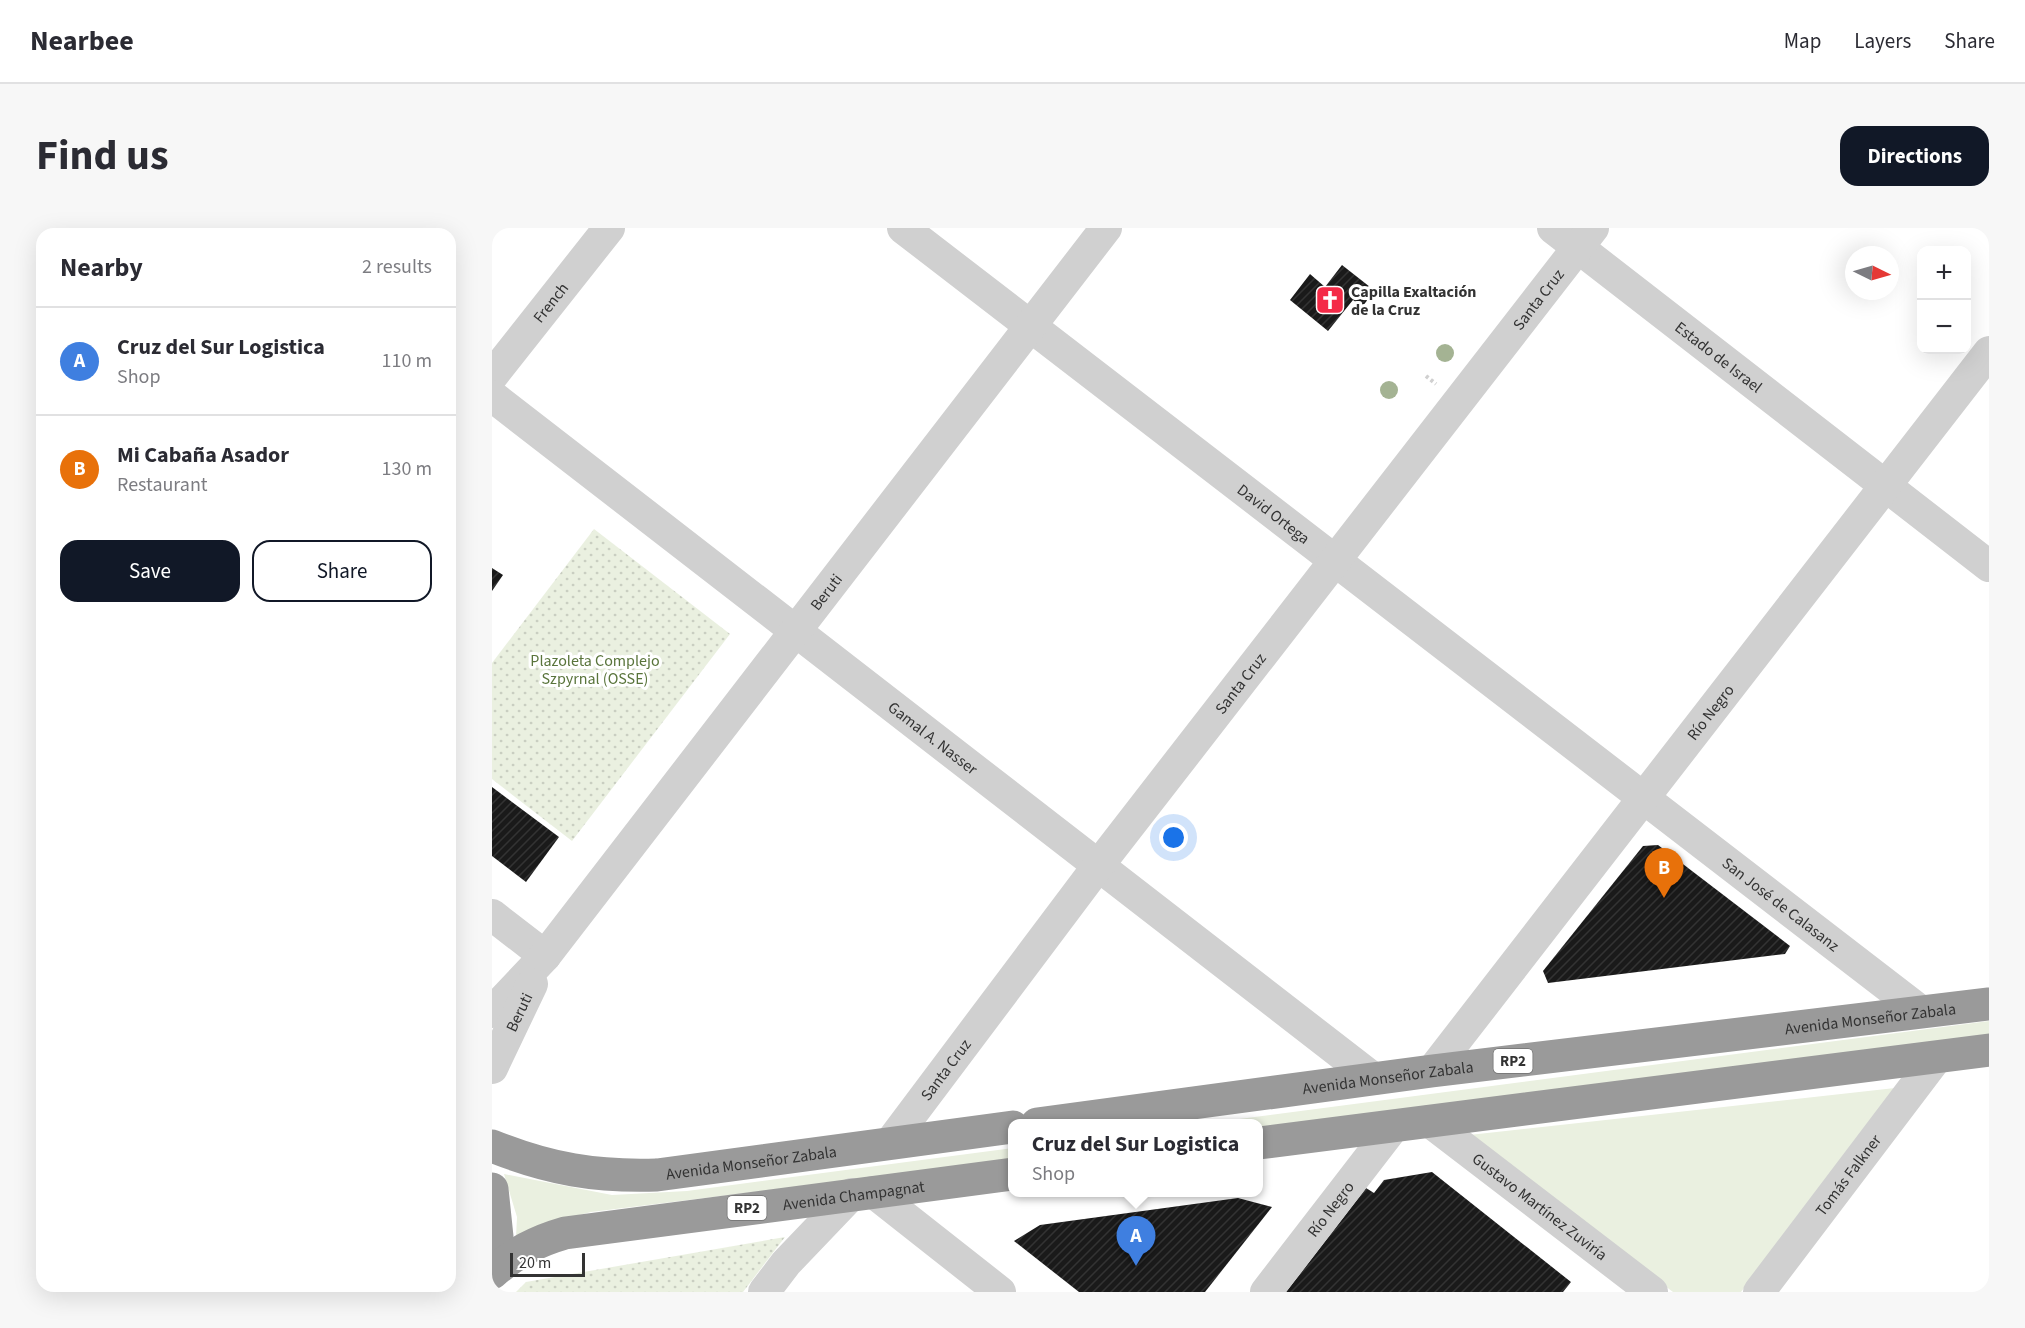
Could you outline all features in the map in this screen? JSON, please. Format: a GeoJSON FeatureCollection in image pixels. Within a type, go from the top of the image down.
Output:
{"type":"FeatureCollection","features":[{"type":"Feature","properties":{"kind":"highway","name":"Avenida Monseñor Zabala"},"geometry":{"type":"LineString","coordinates":[[1074,1119],[1432,1071],[1919,1010],[1983,998]]}},
{"type":"Feature","properties":{"kind":"highway"},"geometry":{"type":"LineString","coordinates":[[1263,1142],[1937,1057],[1987,1053]]}},
{"type":"Feature","properties":{"kind":"highway","name":"Avenida Monseñor Zabala"},"geometry":{"type":"LineString","coordinates":[[492,1146],[525,1160],[571,1172],[616,1176],[657,1175],[1008,1128]]}},
{"type":"Feature","properties":{"kind":"highway","name":"Avenida Champagnat"},"geometry":{"type":"LineString","coordinates":[[492,1273],[519,1251],[543,1239],[565,1233],[1008,1175]]}},
{"type":"Feature","properties":{"kind":"highway"},"geometry":{"type":"LineString","coordinates":[[492,1189],[494,1252]]}},
{"type":"Feature","properties":{"kind":"street","name":"French"},"geometry":{"type":"LineString","coordinates":[[492,376],[609,228]]}},
{"type":"Feature","properties":{"kind":"street","name":"David Ortega"},"geometry":{"type":"LineString","coordinates":[[903,228],[1644,799]]}},
{"type":"Feature","properties":{"kind":"street","name":"Beruti"},"geometry":{"type":"LineString","coordinates":[[492,1012],[545,956],[1106,228]]}},
{"type":"Feature","properties":{"kind":"street","name":"Estado de Israel"},"geometry":{"type":"LineString","coordinates":[[1553,228],[1585,238],[1886,486],[1989,566]]}},
{"type":"Feature","properties":{"kind":"street","name":"Santa Cruz"},"geometry":{"type":"LineString","coordinates":[[890,1143],[1098,866],[1585,238]]}},
{"type":"Feature","properties":{"kind":"street","name":"Río Negro"},"geometry":{"type":"LineString","coordinates":[[1432,1071],[1989,352]]}},
{"type":"Feature","properties":{"kind":"street","name":"Gamal A. Nasser"},"geometry":{"type":"LineString","coordinates":[[492,396],[1374,1079]]}},
{"type":"Feature","properties":{"kind":"street","name":"San José de Calasanz"},"geometry":{"type":"LineString","coordinates":[[1644,799],[1919,1010]]}},
{"type":"Feature","properties":{"kind":"street"},"geometry":{"type":"LineString","coordinates":[[492,915],[545,956]]}},
{"type":"Feature","properties":{"kind":"street","name":"Beruti"},"geometry":{"type":"LineString","coordinates":[[492,1068],[545,956]]}},
{"type":"Feature","properties":{"kind":"street","name":"Tomás Falkner"},"geometry":{"type":"LineString","coordinates":[[1759,1292],[1937,1057]]}},
{"type":"Feature","properties":{"kind":"street","name":"Gustavo Martínez Zuviría"},"geometry":{"type":"LineString","coordinates":[[1429,1121],[1652,1292]]}},
{"type":"Feature","properties":{"kind":"street","name":"Río Negro"},"geometry":{"type":"LineString","coordinates":[[1266,1292],[1394,1126]]}},
{"type":"Feature","properties":{"kind":"street"},"geometry":{"type":"LineString","coordinates":[[765,1292],[786,1263],[862,1193],[1000,1292]]}},
{"type":"Feature","properties":{"kind":"green space","name":"Plazoleta Complejo Szpyrnal (OSSE)"},"geometry":{"type":"Polygon","coordinates":[[[594,529],[730,634],[572,841],[492,779],[492,663],[594,529]]]}},
{"type":"Feature","properties":{"kind":"green space"},"geometry":{"type":"Polygon","coordinates":[[[1989,1021],[1989,1037],[1263,1128],[1263,1119],[1239,1119],[1989,1021]]]}},
{"type":"Feature","properties":{"kind":"green space"},"geometry":{"type":"Polygon","coordinates":[[[1895,1088],[1896,1091],[1741,1292],[1673,1292],[1469,1135],[1895,1088]]]}},
{"type":"Feature","properties":{"kind":"green space"},"geometry":{"type":"Polygon","coordinates":[[[1008,1149],[1008,1161],[591,1212],[552,1222],[516,1237],[517,1217],[504,1174],[612,1195],[687,1191],[1008,1149]]]}},
{"type":"Feature","properties":{"kind":"green space"},"geometry":{"type":"Polygon","coordinates":[[[785,1237],[743,1292],[516,1292],[526,1282],[785,1237]]]}},
{"type":"Feature","properties":{"kind":"building"},"geometry":{"type":"Polygon","coordinates":[[[1342,265],[1370,287],[1364,294],[1369,298],[1362,307],[1353,300],[1328,331],[1290,300],[1310,274],[1325,287],[1342,265]]]}},
{"type":"Feature","properties":{"kind":"building"},"geometry":{"type":"Polygon","coordinates":[[[492,568],[503,575],[492,591],[492,568]]]}},
{"type":"Feature","properties":{"kind":"building"},"geometry":{"type":"Polygon","coordinates":[[[492,787],[559,837],[526,882],[492,856],[492,787]]]}},
{"type":"Feature","properties":{"kind":"building"},"geometry":{"type":"Polygon","coordinates":[[[1658,845],[1790,946],[1785,954],[1548,983],[1543,971],[1643,846],[1658,845]]]}},
{"type":"Feature","properties":{"kind":"building"},"geometry":{"type":"Polygon","coordinates":[[[1432,1172],[1571,1282],[1563,1292],[1286,1292],[1366,1188],[1374,1193],[1384,1180],[1432,1172]]]}},
{"type":"Feature","properties":{"kind":"building"},"geometry":{"type":"Polygon","coordinates":[[[1238,1198],[1272,1207],[1205,1292],[1079,1292],[1014,1241],[1040,1225],[1238,1198]]]}},
{"type":"Feature","properties":{"kind":"place","name":"Capilla Exaltación de la Cruz"},"geometry":{"type":"Point","coordinates":[1330,300]}},
{"type":"Feature","properties":{"kind":"place","name":"Mi Cabaña Asador"},"geometry":{"type":"Point","coordinates":[1664,898]}},
{"type":"Feature","properties":{"kind":"place","name":"Cruz del Sur Logistica"},"geometry":{"type":"Point","coordinates":[1136,1266]}}]}
